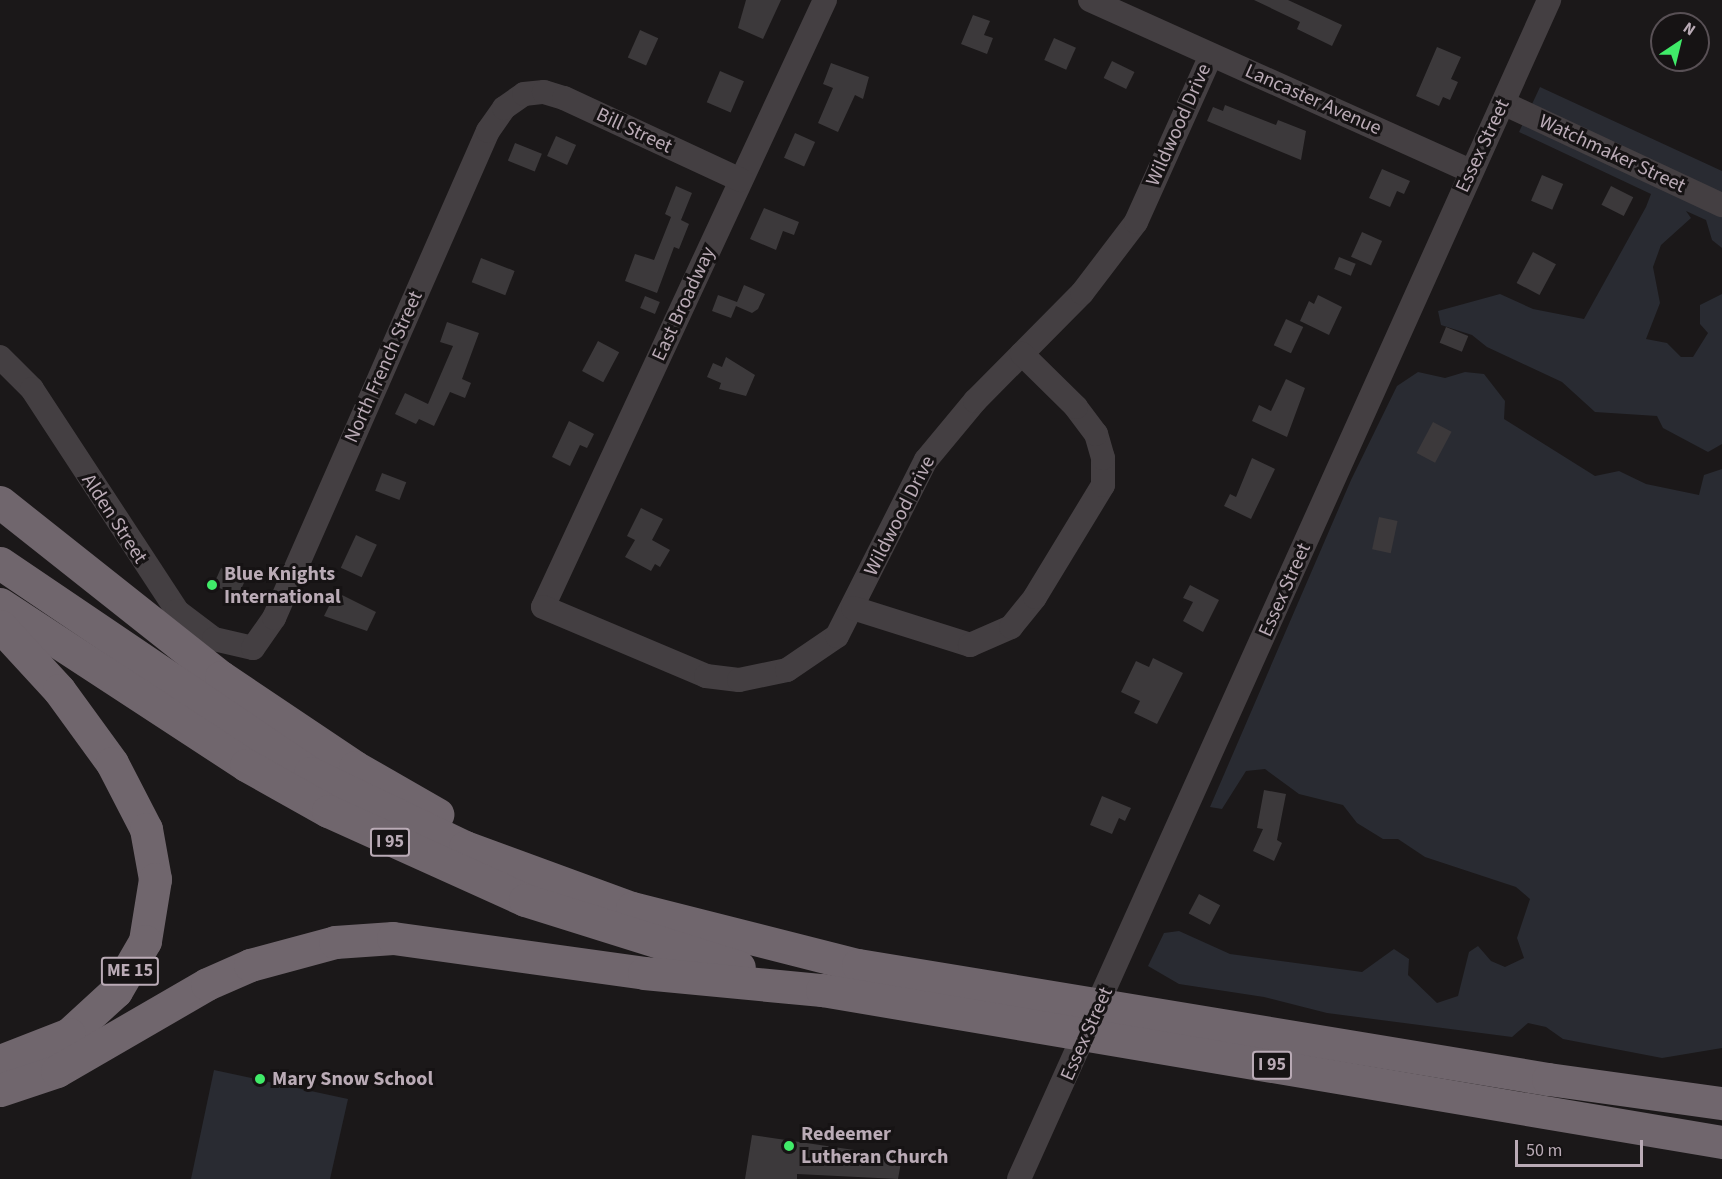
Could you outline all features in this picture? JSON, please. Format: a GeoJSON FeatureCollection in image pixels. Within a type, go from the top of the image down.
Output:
{"type":"FeatureCollection","features":[{"type":"Feature","properties":{"kind":"highway"},"geometry":{"type":"LineString","coordinates":[[0,502],[221,676],[355,767],[487,839],[521,868]]}},
{"type":"Feature","properties":{"kind":"highway","name":"I 95"},"geometry":{"type":"LineString","coordinates":[[0,563],[310,772],[429,832],[521,868],[643,911],[858,965],[1537,1077],[1722,1103]]}},
{"type":"Feature","properties":{"kind":"highway","name":"I 95"},"geometry":{"type":"LineString","coordinates":[[0,604],[246,765],[392,843],[552,909],[822,990],[1722,1142]]}},
{"type":"Feature","properties":{"kind":"highway","name":"ME 15"},"geometry":{"type":"LineString","coordinates":[[0,626],[59,690],[112,763],[146,829],[156,879],[145,942],[112,996],[69,1035],[0,1061]]}},
{"type":"Feature","properties":{"kind":"highway"},"geometry":{"type":"LineString","coordinates":[[0,1090],[57,1071],[235,970],[283,954],[355,939],[435,941],[644,973],[822,990]]}},
{"type":"Feature","properties":{"kind":"street","name":"East Broadway"},"geometry":{"type":"LineString","coordinates":[[543,607],[825,0]]}},
{"type":"Feature","properties":{"kind":"street","name":"Lancaster Avenue"},"geometry":{"type":"LineString","coordinates":[[1090,0],[1470,171]]}},
{"type":"Feature","properties":{"kind":"street","name":"Essex Street"},"geometry":{"type":"LineString","coordinates":[[1019,1179],[1061,1094],[1470,171],[1549,0]]}},
{"type":"Feature","properties":{"kind":"street","name":"Wildwood Drive"},"geometry":{"type":"LineString","coordinates":[[543,607],[706,676],[739,680],[787,670],[837,636],[926,460],[1022,354],[1082,293],[1136,222],[1211,55]]}},
{"type":"Feature","properties":{"kind":"street","name":"Bill Street"},"geometry":{"type":"LineString","coordinates":[[524,94],[544,92],[564,98],[741,180]]}},
{"type":"Feature","properties":{"kind":"street","name":"North French Street"},"geometry":{"type":"LineString","coordinates":[[253,648],[274,618],[488,131],[504,108],[524,94]]}},
{"type":"Feature","properties":{"kind":"street","name":"Watchmaker Street"},"geometry":{"type":"LineString","coordinates":[[1503,103],[1722,205]]}},
{"type":"Feature","properties":{"kind":"street"},"geometry":{"type":"LineString","coordinates":[[853,608],[970,645],[1011,627],[1035,597],[1103,485],[1103,458],[1096,434],[1076,407],[1022,354]]}},
{"type":"Feature","properties":{"kind":"street","name":"Alden Street"},"geometry":{"type":"LineString","coordinates":[[0,357],[32,389],[177,611],[214,639],[253,648]]}},
{"type":"Feature","properties":{"kind":"shaded area"},"geometry":{"type":"Polygon","coordinates":[[[1540,87],[1722,171],[1722,248],[1712,240],[1706,220],[1686,211],[1691,218],[1661,245],[1653,267],[1660,303],[1646,339],[1667,343],[1681,357],[1693,357],[1708,333],[1700,324],[1700,305],[1722,294],[1722,444],[1708,452],[1663,428],[1657,416],[1595,412],[1562,382],[1487,347],[1472,335],[1441,325],[1438,311],[1500,294],[1533,309],[1584,319],[1646,207],[1651,194],[1519,132],[1540,87]]]}},
{"type":"Feature","properties":{"kind":"shaded area"},"geometry":{"type":"Polygon","coordinates":[[[1418,372],[1445,378],[1465,372],[1484,374],[1505,401],[1504,419],[1595,476],[1619,471],[1646,484],[1699,495],[1704,475],[1722,469],[1722,1048],[1662,1058],[1563,1039],[1546,1027],[1528,1023],[1512,1037],[1327,1013],[1264,997],[1179,984],[1148,966],[1164,933],[1179,931],[1230,954],[1362,972],[1394,949],[1409,959],[1408,975],[1437,1003],[1458,996],[1469,952],[1478,946],[1491,961],[1505,967],[1524,958],[1517,938],[1530,899],[1516,887],[1425,857],[1398,839],[1383,839],[1357,823],[1343,805],[1299,794],[1265,769],[1246,771],[1222,809],[1210,807],[1351,480],[1397,386],[1418,372]]]}},
{"type":"Feature","properties":{"kind":"shaded area"},"geometry":{"type":"Polygon","coordinates":[[[214,1070],[348,1099],[330,1179],[191,1179],[214,1070]]]}},
{"type":"Feature","properties":{"kind":"building"},"geometry":{"type":"Polygon","coordinates":[[[746,0],[781,0],[763,39],[738,28],[746,0]]]}},
{"type":"Feature","properties":{"kind":"building"},"geometry":{"type":"Polygon","coordinates":[[[1254,0],[1288,0],[1342,25],[1332,46],[1297,29],[1300,22],[1254,0]]]}},
{"type":"Feature","properties":{"kind":"building"},"geometry":{"type":"Polygon","coordinates":[[[973,15],[990,21],[984,35],[993,38],[987,54],[961,44],[973,15]]]}},
{"type":"Feature","properties":{"kind":"building"},"geometry":{"type":"Polygon","coordinates":[[[640,30],[658,38],[646,66],[628,57],[640,30]]]}},
{"type":"Feature","properties":{"kind":"building"},"geometry":{"type":"Polygon","coordinates":[[[1054,38],[1076,48],[1066,70],[1044,60],[1054,38]]]}},
{"type":"Feature","properties":{"kind":"building"},"geometry":{"type":"Polygon","coordinates":[[[1437,47],[1461,57],[1451,79],[1458,82],[1450,100],[1443,97],[1439,106],[1416,96],[1437,47]]]}},
{"type":"Feature","properties":{"kind":"building"},"geometry":{"type":"Polygon","coordinates":[[[1112,61],[1134,72],[1126,89],[1104,78],[1112,61]]]}},
{"type":"Feature","properties":{"kind":"building"},"geometry":{"type":"Polygon","coordinates":[[[831,63],[869,77],[863,99],[855,95],[838,132],[818,123],[833,88],[823,84],[831,63]]]}},
{"type":"Feature","properties":{"kind":"building"},"geometry":{"type":"Polygon","coordinates":[[[720,71],[744,81],[731,112],[707,102],[720,71]]]}},
{"type":"Feature","properties":{"kind":"building"},"geometry":{"type":"Polygon","coordinates":[[[1225,105],[1276,125],[1278,120],[1306,131],[1301,160],[1207,121],[1213,107],[1223,111],[1225,105]]]}},
{"type":"Feature","properties":{"kind":"building"},"geometry":{"type":"Polygon","coordinates":[[[795,133],[815,142],[804,167],[784,158],[795,133]]]}},
{"type":"Feature","properties":{"kind":"building"},"geometry":{"type":"Polygon","coordinates":[[[556,136],[576,145],[567,165],[547,156],[556,136]]]}},
{"type":"Feature","properties":{"kind":"building"},"geometry":{"type":"Polygon","coordinates":[[[515,143],[542,154],[535,171],[508,161],[515,143]]]}},
{"type":"Feature","properties":{"kind":"building"},"geometry":{"type":"Polygon","coordinates":[[[1382,169],[1410,181],[1404,194],[1397,191],[1390,207],[1369,198],[1382,169]]]}},
{"type":"Feature","properties":{"kind":"building"},"geometry":{"type":"Polygon","coordinates":[[[1542,175],[1563,184],[1552,210],[1531,201],[1542,175]]]}},
{"type":"Feature","properties":{"kind":"building"},"geometry":{"type":"Polygon","coordinates":[[[676,186],[692,193],[681,220],[689,224],[679,249],[674,247],[657,293],[625,281],[635,254],[654,260],[671,217],[665,214],[676,186]]]}},
{"type":"Feature","properties":{"kind":"building"},"geometry":{"type":"Polygon","coordinates":[[[1611,186],[1633,197],[1624,216],[1601,205],[1611,186]]]}},
{"type":"Feature","properties":{"kind":"building"},"geometry":{"type":"Polygon","coordinates":[[[764,208],[799,222],[794,235],[783,231],[776,250],[750,239],[764,208]]]}},
{"type":"Feature","properties":{"kind":"building"},"geometry":{"type":"Polygon","coordinates":[[[1362,232],[1382,241],[1371,266],[1351,257],[1362,232]]]}},
{"type":"Feature","properties":{"kind":"building"},"geometry":{"type":"Polygon","coordinates":[[[1533,252],[1556,264],[1540,295],[1517,283],[1533,252]]]}},
{"type":"Feature","properties":{"kind":"building"},"geometry":{"type":"Polygon","coordinates":[[[1339,257],[1356,264],[1351,276],[1334,269],[1339,257]]]}},
{"type":"Feature","properties":{"kind":"building"},"geometry":{"type":"Polygon","coordinates":[[[481,258],[515,271],[505,295],[472,282],[481,258]]]}},
{"type":"Feature","properties":{"kind":"building"},"geometry":{"type":"Polygon","coordinates":[[[744,285],[765,294],[758,309],[752,313],[736,306],[731,318],[712,311],[718,295],[737,302],[744,285]]]}},
{"type":"Feature","properties":{"kind":"building"},"geometry":{"type":"Polygon","coordinates":[[[1318,295],[1342,307],[1329,335],[1300,321],[1309,301],[1314,304],[1318,295]]]}},
{"type":"Feature","properties":{"kind":"building"},"geometry":{"type":"Polygon","coordinates":[[[645,296],[660,302],[655,314],[640,308],[645,296]]]}},
{"type":"Feature","properties":{"kind":"building"},"geometry":{"type":"Polygon","coordinates":[[[1286,319],[1303,327],[1291,353],[1274,345],[1286,319]]]}},
{"type":"Feature","properties":{"kind":"building"},"geometry":{"type":"Polygon","coordinates":[[[447,322],[479,333],[462,379],[471,383],[465,398],[450,392],[434,426],[419,419],[416,424],[395,414],[405,393],[428,404],[453,346],[440,342],[447,322]]]}},
{"type":"Feature","properties":{"kind":"building"},"geometry":{"type":"Polygon","coordinates":[[[1446,327],[1468,336],[1462,352],[1440,343],[1446,327]]]}},
{"type":"Feature","properties":{"kind":"building"},"geometry":{"type":"Polygon","coordinates":[[[598,341],[619,352],[603,382],[582,371],[598,341]]]}},
{"type":"Feature","properties":{"kind":"building"},"geometry":{"type":"Polygon","coordinates":[[[726,357],[755,375],[746,396],[719,389],[721,383],[707,377],[713,363],[722,367],[726,357]]]}},
{"type":"Feature","properties":{"kind":"building"},"geometry":{"type":"Polygon","coordinates":[[[1286,379],[1305,388],[1287,437],[1252,421],[1259,405],[1271,411],[1286,379]]]}},
{"type":"Feature","properties":{"kind":"building"},"geometry":{"type":"Polygon","coordinates":[[[569,421],[594,434],[587,448],[580,445],[570,466],[552,457],[569,421]]]}},
{"type":"Feature","properties":{"kind":"building"},"geometry":{"type":"Polygon","coordinates":[[[1433,422],[1452,432],[1435,463],[1417,453],[1433,422]]]}},
{"type":"Feature","properties":{"kind":"building"},"geometry":{"type":"Polygon","coordinates":[[[1252,458],[1275,469],[1251,519],[1224,506],[1230,494],[1236,497],[1252,458]]]}},
{"type":"Feature","properties":{"kind":"building"},"geometry":{"type":"Polygon","coordinates":[[[382,473],[406,482],[399,500],[375,491],[382,473]]]}},
{"type":"Feature","properties":{"kind":"building"},"geometry":{"type":"Polygon","coordinates":[[[641,508],[663,519],[652,540],[670,550],[660,567],[655,564],[651,571],[625,557],[635,540],[627,536],[641,508]]]}},
{"type":"Feature","properties":{"kind":"building"},"geometry":{"type":"Polygon","coordinates":[[[1379,517],[1398,521],[1391,553],[1372,549],[1379,517]]]}},
{"type":"Feature","properties":{"kind":"building"},"geometry":{"type":"Polygon","coordinates":[[[356,535],[377,545],[362,577],[341,568],[356,535]]]}},
{"type":"Feature","properties":{"kind":"building"},"geometry":{"type":"Polygon","coordinates":[[[221,568],[246,579],[238,596],[213,585],[221,568]]]}},
{"type":"Feature","properties":{"kind":"building"},"geometry":{"type":"Polygon","coordinates":[[[1190,585],[1219,600],[1203,632],[1183,621],[1193,602],[1183,598],[1190,585]]]}},
{"type":"Feature","properties":{"kind":"building"},"geometry":{"type":"Polygon","coordinates":[[[336,592],[376,612],[367,631],[324,616],[336,592]]]}},
{"type":"Feature","properties":{"kind":"building"},"geometry":{"type":"Polygon","coordinates":[[[1153,658],[1183,673],[1157,724],[1134,713],[1140,701],[1121,692],[1136,661],[1149,667],[1153,658]]]}},
{"type":"Feature","properties":{"kind":"building"},"geometry":{"type":"Polygon","coordinates":[[[1264,790],[1286,794],[1277,840],[1282,843],[1274,861],[1253,851],[1263,829],[1257,828],[1264,790]]]}},
{"type":"Feature","properties":{"kind":"building"},"geometry":{"type":"Polygon","coordinates":[[[1102,796],[1131,808],[1125,821],[1119,818],[1112,834],[1090,825],[1102,796]]]}},
{"type":"Feature","properties":{"kind":"building"},"geometry":{"type":"Polygon","coordinates":[[[1199,894],[1220,905],[1210,925],[1189,913],[1199,894]]]}},
{"type":"Feature","properties":{"kind":"building","name":"Redeemer Lutheran Church"},"geometry":{"type":"Polygon","coordinates":[[[752,1135],[902,1157],[898,1179],[797,1174],[797,1179],[745,1179],[752,1135]]]}},
{"type":"Feature","properties":{"kind":"place","name":"Blue Knights International"},"geometry":{"type":"Point","coordinates":[212,585]}},
{"type":"Feature","properties":{"kind":"place","name":"Mary Snow School"},"geometry":{"type":"Point","coordinates":[260,1079]}},
{"type":"Feature","properties":{"kind":"place","name":"Redeemer Lutheran Church"},"geometry":{"type":"Point","coordinates":[789,1146]}}]}
